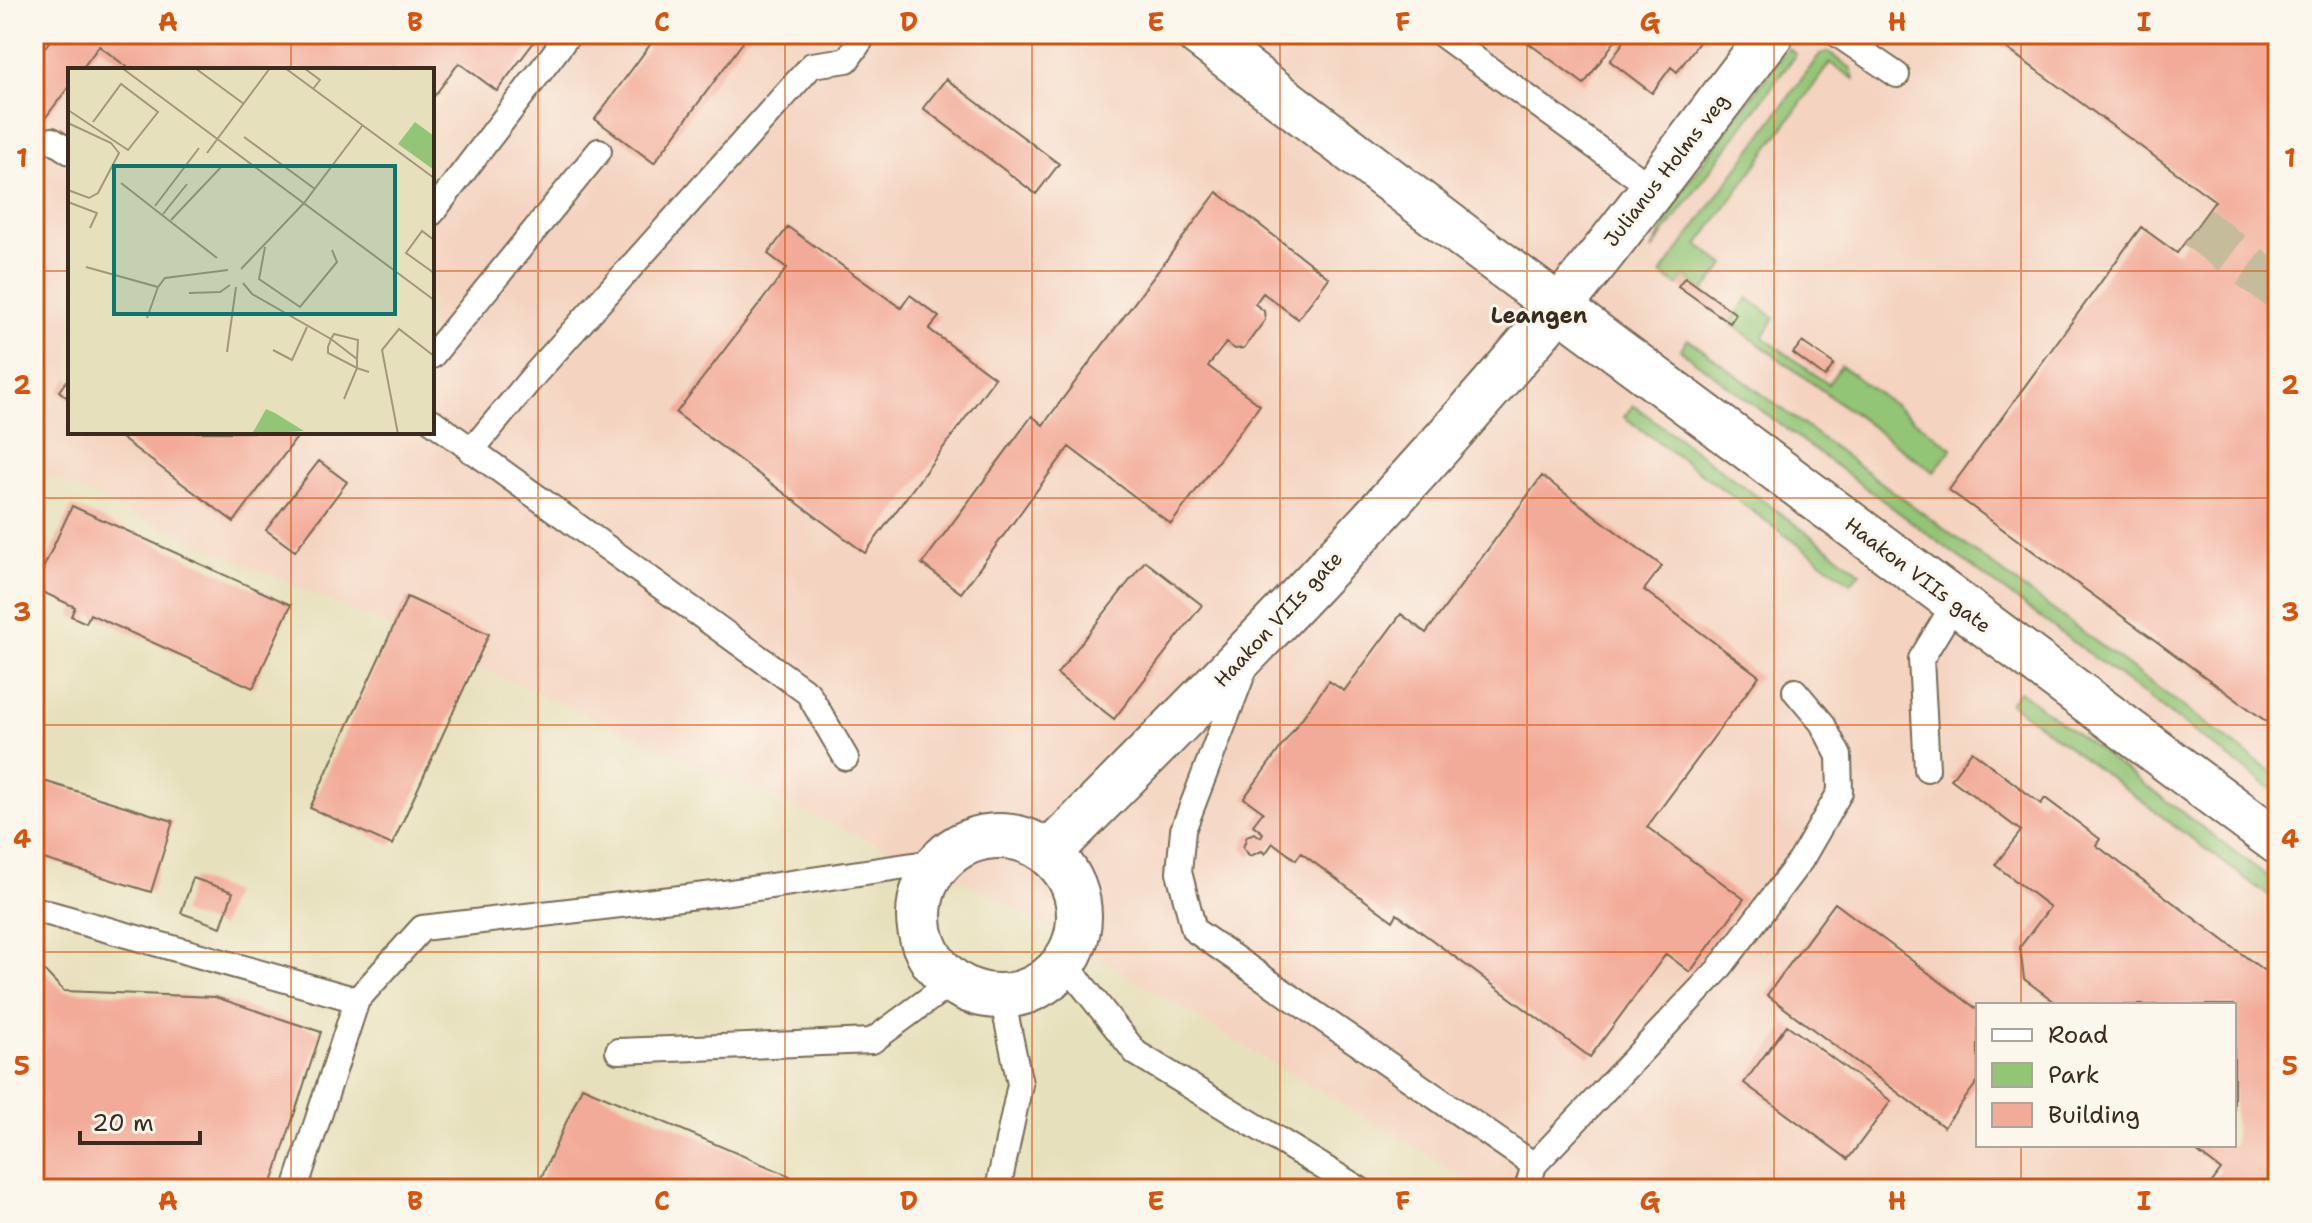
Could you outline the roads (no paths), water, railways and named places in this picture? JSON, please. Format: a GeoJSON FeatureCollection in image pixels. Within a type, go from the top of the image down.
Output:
{"type":"FeatureCollection","features":[{"type":"Feature","properties":{"kind":"street","name":"Haakon VIIs gate"},"geometry":{"type":"LineString","coordinates":[[1198,34],[1470,241],[1561,305],[2278,842]]}},
{"type":"Feature","properties":{"kind":"street","name":"Julianus Holms veg"},"geometry":{"type":"LineString","coordinates":[[1561,305],[1771,34]]}},
{"type":"Feature","properties":{"kind":"street","name":"Haakon VIIs gate"},"geometry":{"type":"LineString","coordinates":[[1049,853],[1251,650],[1561,305]]}},
{"type":"Feature","properties":{"kind":"street"},"geometry":{"type":"LineString","coordinates":[[1005,836],[1028,841],[1049,853],[1071,881],[1080,917],[1076,941],[1065,963],[1037,986],[1002,997],[976,993],[952,982],[933,962],[921,938],[919,911],[925,884],[940,861],[959,846],[981,838],[1005,836]]}},
{"type":"Feature","properties":{"kind":"lane"},"geometry":{"type":"LineString","coordinates":[[434,210],[569,34]]}},
{"type":"Feature","properties":{"kind":"lane"},"geometry":{"type":"LineString","coordinates":[[471,451],[535,374],[812,65],[847,60],[865,34]]}},
{"type":"Feature","properties":{"kind":"lane"},"geometry":{"type":"LineString","coordinates":[[1441,34],[1652,188]]}},
{"type":"Feature","properties":{"kind":"lane"},"geometry":{"type":"LineString","coordinates":[[1837,34],[1864,42],[1897,75]]}},
{"type":"Feature","properties":{"kind":"lane"},"geometry":{"type":"LineString","coordinates":[[434,354],[599,151]]}},
{"type":"Feature","properties":{"kind":"lane"},"geometry":{"type":"LineString","coordinates":[[434,423],[808,693],[846,758]]}},
{"type":"Feature","properties":{"kind":"lane"},"geometry":{"type":"LineString","coordinates":[[1927,769],[1921,659],[1955,603]]}},
{"type":"Feature","properties":{"kind":"lane"},"geometry":{"type":"LineString","coordinates":[[1251,650],[1183,830],[1179,872],[1194,930],[1534,1165]]}},
{"type":"Feature","properties":{"kind":"lane"},"geometry":{"type":"LineString","coordinates":[[1527,1189],[1534,1165],[1718,970],[1801,860],[1840,792],[1839,756],[1822,723],[1795,691]]}},
{"type":"Feature","properties":{"kind":"lane"},"geometry":{"type":"LineString","coordinates":[[295,1189],[357,1000],[422,928],[723,893],[940,861]]}},
{"type":"Feature","properties":{"kind":"lane"},"geometry":{"type":"LineString","coordinates":[[34,909],[357,1000]]}},
{"type":"Feature","properties":{"kind":"lane"},"geometry":{"type":"LineString","coordinates":[[1065,963],[1136,1053],[1359,1189]]}},
{"type":"Feature","properties":{"kind":"lane"},"geometry":{"type":"LineString","coordinates":[[618,1051],[872,1041],[952,982]]}},
{"type":"Feature","properties":{"kind":"lane"},"geometry":{"type":"LineString","coordinates":[[998,1189],[1020,1084],[1002,997]]}},
{"type":"Feature","properties":{"kind":"tunnel"},"geometry":{"type":"LineString","coordinates":[[2197,227],[2278,288]]}},
{"type":"Feature","properties":{"kind":"district","name":"Leangen"},"geometry":{"type":"Point","coordinates":[1539,315]}}]}
